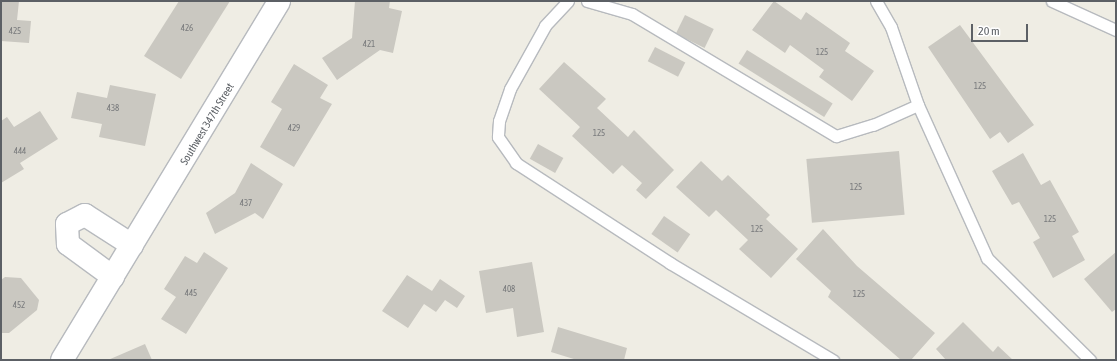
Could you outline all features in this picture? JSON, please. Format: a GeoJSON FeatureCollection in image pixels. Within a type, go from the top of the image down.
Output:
{"type":"FeatureCollection","features":[{"type":"Feature","properties":{"kind":"street","name":"Southwest 347th Street"},"geometry":{"type":"LineString","coordinates":[[62,360],[279,1]]}},
{"type":"Feature","properties":{"kind":"street"},"geometry":{"type":"LineString","coordinates":[[113,277],[68,244],[67,224],[85,215],[132,245]]}},
{"type":"Feature","properties":{"kind":"lane"},"geometry":{"type":"LineString","coordinates":[[568,1],[545,26],[510,89],[499,121],[498,137],[516,163],[670,264],[832,360]]}},
{"type":"Feature","properties":{"kind":"lane"},"geometry":{"type":"LineString","coordinates":[[587,1],[632,14],[836,136],[873,125],[918,105]]}},
{"type":"Feature","properties":{"kind":"lane"},"geometry":{"type":"LineString","coordinates":[[876,1],[891,27],[918,105],[987,258],[1090,360]]}},
{"type":"Feature","properties":{"kind":"lane"},"geometry":{"type":"LineString","coordinates":[[1052,1],[1116,30]]}},
{"type":"Feature","properties":{"kind":"building"},"geometry":{"type":"Polygon","coordinates":[[[1,1],[19,1],[17,20],[31,21],[29,43],[1,41],[1,1]]]}},
{"type":"Feature","properties":{"kind":"building"},"geometry":{"type":"Polygon","coordinates":[[[179,1],[230,1],[181,79],[144,56],[179,1]]]}},
{"type":"Feature","properties":{"kind":"building"},"geometry":{"type":"Polygon","coordinates":[[[355,1],[390,1],[389,8],[402,11],[393,53],[380,50],[337,80],[322,58],[352,38],[355,1]]]}},
{"type":"Feature","properties":{"kind":"building"},"geometry":{"type":"Polygon","coordinates":[[[774,1],[801,20],[806,12],[850,43],[845,51],[874,71],[852,101],[819,77],[824,70],[790,45],[785,53],[752,30],[774,1]]]}},
{"type":"Feature","properties":{"kind":"building"},"geometry":{"type":"Polygon","coordinates":[[[685,15],[714,29],[705,48],[676,34],[685,15]]]}},
{"type":"Feature","properties":{"kind":"building"},"geometry":{"type":"Polygon","coordinates":[[[960,25],[1034,125],[1008,143],[1000,132],[990,139],[928,47],[960,25]]]}},
{"type":"Feature","properties":{"kind":"building"},"geometry":{"type":"Polygon","coordinates":[[[655,47],[685,62],[678,77],[648,61],[655,47]]]}},
{"type":"Feature","properties":{"kind":"building"},"geometry":{"type":"Polygon","coordinates":[[[747,50],[833,104],[824,117],[739,64],[747,50]]]}},
{"type":"Feature","properties":{"kind":"building"},"geometry":{"type":"Polygon","coordinates":[[[564,62],[606,99],[597,108],[628,137],[634,130],[674,170],[646,199],[636,190],[642,183],[622,165],[613,174],[572,136],[580,127],[539,89],[564,62]]]}},
{"type":"Feature","properties":{"kind":"building"},"geometry":{"type":"Polygon","coordinates":[[[294,64],[328,85],[320,98],[332,104],[294,167],[260,147],[282,109],[271,102],[294,64]]]}},
{"type":"Feature","properties":{"kind":"building"},"geometry":{"type":"Polygon","coordinates":[[[110,85],[156,94],[145,146],[99,137],[102,124],[71,118],[77,92],[107,98],[110,85]]]}},
{"type":"Feature","properties":{"kind":"building"},"geometry":{"type":"Polygon","coordinates":[[[40,111],[58,139],[20,163],[24,169],[1,183],[1,121],[7,117],[14,127],[40,111]]]}},
{"type":"Feature","properties":{"kind":"building"},"geometry":{"type":"Polygon","coordinates":[[[538,144],[563,158],[555,173],[530,159],[538,144]]]}},
{"type":"Feature","properties":{"kind":"building"},"geometry":{"type":"Polygon","coordinates":[[[899,151],[905,215],[812,223],[806,159],[899,151]]]}},
{"type":"Feature","properties":{"kind":"building"},"geometry":{"type":"Polygon","coordinates":[[[1023,153],[1041,185],[1050,180],[1079,232],[1072,236],[1085,260],[1053,278],[1033,242],[1040,238],[1019,202],[1012,205],[992,171],[1023,153]]]}},
{"type":"Feature","properties":{"kind":"building"},"geometry":{"type":"Polygon","coordinates":[[[701,161],[722,181],[728,175],[770,215],[766,219],[798,249],[771,278],[739,249],[748,240],[716,210],[709,217],[676,187],[701,161]]]}},
{"type":"Feature","properties":{"kind":"building"},"geometry":{"type":"Polygon","coordinates":[[[251,163],[283,184],[263,219],[255,213],[215,234],[206,213],[235,193],[251,163]]]}},
{"type":"Feature","properties":{"kind":"building"},"geometry":{"type":"Polygon","coordinates":[[[664,216],[690,234],[678,252],[651,234],[664,216]]]}},
{"type":"Feature","properties":{"kind":"building"},"geometry":{"type":"Polygon","coordinates":[[[823,229],[857,266],[935,333],[911,360],[901,360],[828,297],[831,291],[796,259],[823,229]]]}},
{"type":"Feature","properties":{"kind":"building"},"geometry":{"type":"Polygon","coordinates":[[[204,252],[228,268],[186,334],[161,319],[176,297],[164,289],[185,256],[197,263],[204,252]]]}},
{"type":"Feature","properties":{"kind":"building"},"geometry":{"type":"Polygon","coordinates":[[[1116,252],[1116,309],[1112,312],[1084,279],[1116,252]]]}},
{"type":"Feature","properties":{"kind":"building"},"geometry":{"type":"Polygon","coordinates":[[[532,262],[544,332],[517,337],[513,308],[486,313],[479,271],[532,262]]]}},
{"type":"Feature","properties":{"kind":"building"},"geometry":{"type":"Polygon","coordinates":[[[407,275],[432,291],[440,279],[465,296],[457,308],[445,300],[436,312],[424,304],[408,328],[382,311],[407,275]]]}},
{"type":"Feature","properties":{"kind":"building"},"geometry":{"type":"Polygon","coordinates":[[[5,277],[21,278],[39,300],[37,310],[9,333],[1,333],[1,280],[5,277]]]}},
{"type":"Feature","properties":{"kind":"building"},"geometry":{"type":"Polygon","coordinates":[[[963,322],[993,352],[998,346],[1013,360],[946,360],[936,349],[963,322]]]}},
{"type":"Feature","properties":{"kind":"building"},"geometry":{"type":"Polygon","coordinates":[[[558,327],[627,348],[624,360],[577,360],[551,352],[558,327]]]}},
{"type":"Feature","properties":{"kind":"building"},"geometry":{"type":"Polygon","coordinates":[[[145,344],[152,360],[108,360],[145,344]]]}}]}
